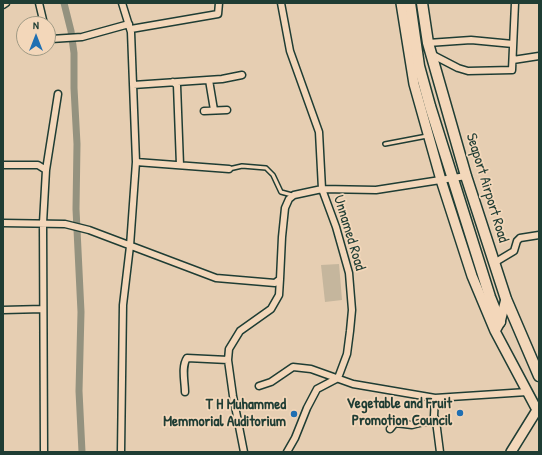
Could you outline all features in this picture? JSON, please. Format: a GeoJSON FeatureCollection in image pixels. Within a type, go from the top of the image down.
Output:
{"type":"FeatureCollection","features":[{"type":"Feature","properties":{"kind":"main road","name":"Seaport Airport Road"},"geometry":{"type":"LineString","coordinates":[[422,3],[428,43],[466,176],[506,299],[539,376]]}},
{"type":"Feature","properties":{"kind":"main road","name":"Seaport Airport Road"},"geometry":{"type":"LineString","coordinates":[[407,4],[419,66],[430,106],[490,297],[500,322]]}},
{"type":"Feature","properties":{"kind":"street"},"geometry":{"type":"LineString","coordinates":[[39,3],[42,16]]}},
{"type":"Feature","properties":{"kind":"street"},"geometry":{"type":"LineString","coordinates":[[121,452],[123,305],[130,246],[136,162],[130,27],[122,3]]}},
{"type":"Feature","properties":{"kind":"street"},"geometry":{"type":"LineString","coordinates":[[56,38],[82,37],[130,27],[218,14],[219,3]]}},
{"type":"Feature","properties":{"kind":"street","name":"Unnamed Road"},"geometry":{"type":"LineString","coordinates":[[281,3],[290,51],[319,132],[322,189],[343,248],[349,273],[352,310],[347,354],[338,378]]}},
{"type":"Feature","properties":{"kind":"street"},"geometry":{"type":"LineString","coordinates":[[398,3],[407,4],[414,84],[441,180],[472,276],[495,331],[538,412],[511,452]]}},
{"type":"Feature","properties":{"kind":"street"},"geometry":{"type":"LineString","coordinates":[[431,54],[458,68],[468,70],[512,70],[515,3]]}},
{"type":"Feature","properties":{"kind":"street"},"geometry":{"type":"LineString","coordinates":[[428,43],[471,40],[513,44]]}},
{"type":"Feature","properties":{"kind":"street"},"geometry":{"type":"LineString","coordinates":[[513,60],[539,56]]}},
{"type":"Feature","properties":{"kind":"street"},"geometry":{"type":"LineString","coordinates":[[133,85],[222,79],[242,76]]}},
{"type":"Feature","properties":{"kind":"street"},"geometry":{"type":"LineString","coordinates":[[209,80],[214,110]]}},
{"type":"Feature","properties":{"kind":"street"},"geometry":{"type":"LineString","coordinates":[[173,82],[177,85],[180,165]]}},
{"type":"Feature","properties":{"kind":"street"},"geometry":{"type":"LineString","coordinates":[[44,452],[43,223],[46,170],[58,94]]}},
{"type":"Feature","properties":{"kind":"street"},"geometry":{"type":"LineString","coordinates":[[204,111],[227,110]]}},
{"type":"Feature","properties":{"kind":"street"},"geometry":{"type":"LineString","coordinates":[[136,162],[229,169]]}},
{"type":"Feature","properties":{"kind":"street"},"geometry":{"type":"LineString","coordinates":[[3,165],[38,165],[46,170]]}},
{"type":"Feature","properties":{"kind":"street"},"geometry":{"type":"LineString","coordinates":[[244,452],[233,396],[228,360],[229,349],[240,331],[271,309],[279,295],[285,208],[289,199],[294,196],[322,189],[376,190],[466,176]]}},
{"type":"Feature","properties":{"kind":"street"},"geometry":{"type":"LineString","coordinates":[[3,223],[65,224],[89,230],[216,278],[275,284],[280,279]]}},
{"type":"Feature","properties":{"kind":"street"},"geometry":{"type":"LineString","coordinates":[[494,263],[503,256],[514,251],[517,241],[520,238],[539,235]]}},
{"type":"Feature","properties":{"kind":"street"},"geometry":{"type":"LineString","coordinates":[[495,331],[500,322],[506,299]]}},
{"type":"Feature","properties":{"kind":"street"},"geometry":{"type":"LineString","coordinates":[[3,310],[43,309]]}},
{"type":"Feature","properties":{"kind":"street"},"geometry":{"type":"LineString","coordinates":[[185,392],[184,366],[188,358],[228,360]]}},
{"type":"Feature","properties":{"kind":"street"},"geometry":{"type":"LineString","coordinates":[[259,386],[271,382],[293,367],[311,369],[353,384],[435,398],[527,392]]}},
{"type":"Feature","properties":{"kind":"street"},"geometry":{"type":"LineString","coordinates":[[288,452],[317,389],[338,378]]}},
{"type":"Feature","properties":{"kind":"street"},"geometry":{"type":"LineString","coordinates":[[435,398],[434,416],[440,452]]}},
{"type":"Feature","properties":{"kind":"street"},"geometry":{"type":"LineString","coordinates":[[390,429],[395,424],[412,425],[436,421]]}},
{"type":"Feature","properties":{"kind":"lane"},"geometry":{"type":"LineString","coordinates":[[385,144],[428,136]]}},
{"type":"Feature","properties":{"kind":"lane"},"geometry":{"type":"LineString","coordinates":[[229,169],[242,166],[266,168],[273,174],[281,192],[294,196]]}},
{"type":"Feature","properties":{"kind":"shaded area"},"geometry":{"type":"Polygon","coordinates":[[[339,264],[342,300],[325,302],[321,265],[339,264]]]}},
{"type":"Feature","properties":{"kind":"waterway"},"geometry":{"type":"LineString","coordinates":[[64,3],[71,31],[74,53],[77,144],[76,209],[81,312],[79,391],[82,452]]}},
{"type":"Feature","properties":{"kind":"place","name":"Vegetable and Fruit Promotion Council"},"geometry":{"type":"Point","coordinates":[460,413]}},
{"type":"Feature","properties":{"kind":"place","name":"T H Muhammed Memmorial Auditorium"},"geometry":{"type":"Point","coordinates":[294,414]}}]}
